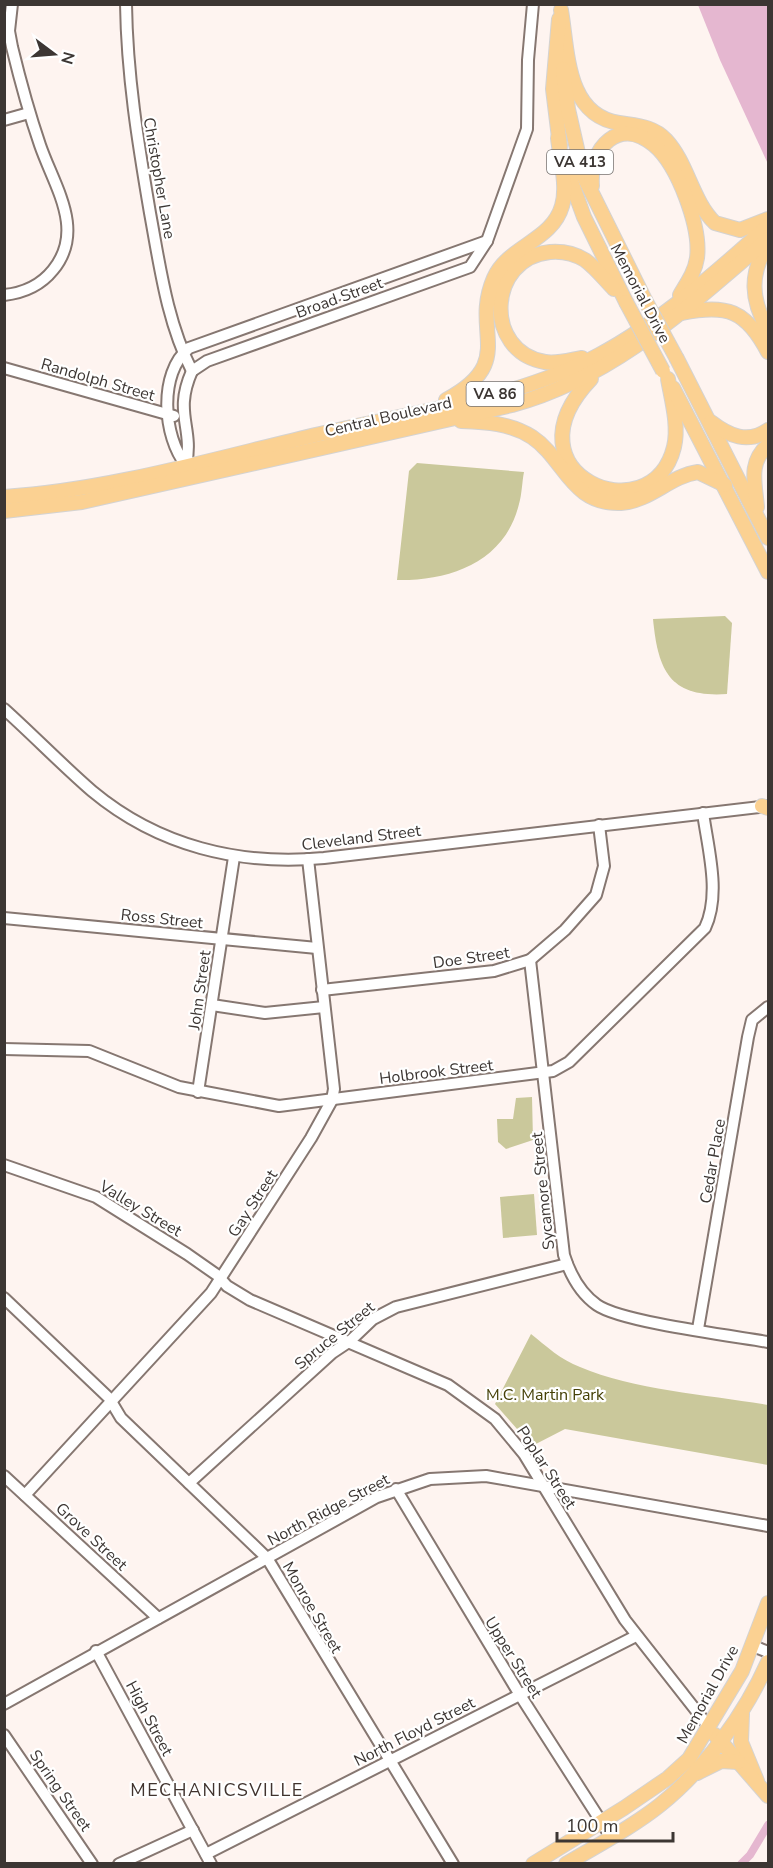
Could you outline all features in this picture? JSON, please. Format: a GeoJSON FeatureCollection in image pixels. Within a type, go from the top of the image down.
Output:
{"type":"FeatureCollection","features":[{"type":"Feature","properties":{"kind":"main road","name":"Memorial Drive"},"geometry":{"type":"LineString","coordinates":[[562,7],[555,39],[553,79],[558,138],[584,217],[768,573]]}},
{"type":"Feature","properties":{"kind":"main road","name":"Memorial Drive"},"geometry":{"type":"LineString","coordinates":[[562,7],[561,50],[568,109],[583,175],[592,197],[768,538]]}},
{"type":"Feature","properties":{"kind":"main road"},"geometry":{"type":"LineString","coordinates":[[562,7],[574,84],[590,110],[608,121],[647,128],[666,139],[715,223],[740,230],[768,219]]}},
{"type":"Feature","properties":{"kind":"main road"},"geometry":{"type":"LineString","coordinates":[[592,197],[591,166],[602,146],[614,137],[623,135],[639,137],[654,145],[662,153],[682,189],[696,238],[697,252],[694,270],[675,309],[716,308],[734,312],[750,323],[768,352]]}},
{"type":"Feature","properties":{"kind":"main road"},"geometry":{"type":"LineString","coordinates":[[429,409],[463,391],[478,378],[488,358],[488,304],[494,277],[505,261],[547,230],[558,216],[563,198],[558,138]]}},
{"type":"Feature","properties":{"kind":"main road"},"geometry":{"type":"LineString","coordinates":[[767,235],[753,283],[755,303],[768,330]]}},
{"type":"Feature","properties":{"kind":"main road","name":"Central Boulevard"},"geometry":{"type":"LineString","coordinates":[[4,511],[82,502],[532,400],[576,384],[619,359],[675,309],[767,235]]}},
{"type":"Feature","properties":{"kind":"main road"},"geometry":{"type":"LineString","coordinates":[[598,356],[548,362],[537,360],[520,351],[508,337],[500,313],[500,295],[507,279],[528,258],[547,253],[567,253],[586,261],[626,302]]}},
{"type":"Feature","properties":{"kind":"main road","name":"Central Boulevard"},"geometry":{"type":"LineString","coordinates":[[4,497],[55,492],[186,465],[531,384],[598,356],[675,309]]}},
{"type":"Feature","properties":{"kind":"main road"},"geometry":{"type":"LineString","coordinates":[[600,370],[584,387],[566,413],[563,436],[566,455],[577,472],[589,483],[604,489],[627,491],[644,485],[658,475],[670,459],[675,441],[675,424],[666,375]]}},
{"type":"Feature","properties":{"kind":"main road"},"geometry":{"type":"LineString","coordinates":[[441,421],[494,423],[519,430],[539,443],[571,483],[588,495],[605,501],[630,501],[698,472],[724,485]]}},
{"type":"Feature","properties":{"kind":"main road"},"geometry":{"type":"LineString","coordinates":[[709,421],[739,438],[755,437],[768,430]]}},
{"type":"Feature","properties":{"kind":"main road"},"geometry":{"type":"LineString","coordinates":[[757,515],[754,472],[760,454],[768,445]]}},
{"type":"Feature","properties":{"kind":"main road","name":"Memorial Drive"},"geometry":{"type":"LineString","coordinates":[[533,1863],[602,1822],[679,1769],[697,1748],[753,1646],[768,1603]]}},
{"type":"Feature","properties":{"kind":"main road","name":"Memorial Drive"},"geometry":{"type":"LineString","coordinates":[[566,1863],[660,1805],[688,1779],[743,1708],[768,1662]]}},
{"type":"Feature","properties":{"kind":"main road"},"geometry":{"type":"LineString","coordinates":[[743,1708],[739,1725],[741,1742],[763,1790]]}},
{"type":"Feature","properties":{"kind":"main road"},"geometry":{"type":"LineString","coordinates":[[709,1727],[763,1790]]}},
{"type":"Feature","properties":{"kind":"main road"},"geometry":{"type":"LineString","coordinates":[[688,1779],[712,1763],[729,1760],[738,1762]]}},
{"type":"Feature","properties":{"kind":"street"},"geometry":{"type":"LineString","coordinates":[[9,31],[12,4]]}},
{"type":"Feature","properties":{"kind":"street","name":"Christopher Lane"},"geometry":{"type":"LineString","coordinates":[[126,4],[128,64],[134,121],[172,326],[192,371]]}},
{"type":"Feature","properties":{"kind":"street","name":"Broad Street"},"geometry":{"type":"LineString","coordinates":[[192,371],[207,360],[470,267],[487,241],[527,129],[532,4]]}},
{"type":"Feature","properties":{"kind":"street"},"geometry":{"type":"LineString","coordinates":[[4,16],[29,113],[66,212],[68,235],[66,247],[57,265],[40,282],[27,289],[4,295]]}},
{"type":"Feature","properties":{"kind":"street"},"geometry":{"type":"LineString","coordinates":[[4,120],[29,113]]}},
{"type":"Feature","properties":{"kind":"street","name":"Broad Street"},"geometry":{"type":"LineString","coordinates":[[183,353],[189,348],[487,241]]}},
{"type":"Feature","properties":{"kind":"street"},"geometry":{"type":"LineString","coordinates":[[183,353],[172,376],[168,395],[168,414],[177,453],[186,465]]}},
{"type":"Feature","properties":{"kind":"street","name":"Randolph Street"},"geometry":{"type":"LineString","coordinates":[[4,368],[183,418]]}},
{"type":"Feature","properties":{"kind":"street"},"geometry":{"type":"LineString","coordinates":[[186,465],[190,446],[183,418],[183,393],[192,371]]}},
{"type":"Feature","properties":{"kind":"street","name":"Cleveland Street"},"geometry":{"type":"LineString","coordinates":[[4,709],[91,790],[129,817],[170,838],[234,857],[256,860],[308,859],[766,807]]}},
{"type":"Feature","properties":{"kind":"street","name":"Holbrook Street"},"geometry":{"type":"LineString","coordinates":[[4,1049],[89,1050],[179,1087],[268,1105],[332,1100],[544,1074],[569,1062],[705,928],[710,918],[713,895],[703,813]]}},
{"type":"Feature","properties":{"kind":"street","name":"Doe Street"},"geometry":{"type":"LineString","coordinates":[[322,990],[494,970],[530,960],[565,930],[596,895],[604,867],[599,825]]}},
{"type":"Feature","properties":{"kind":"street","name":"John Street"},"geometry":{"type":"LineString","coordinates":[[198,1092],[234,857]]}},
{"type":"Feature","properties":{"kind":"street","name":"Gay Street"},"geometry":{"type":"LineString","coordinates":[[25,1495],[211,1293],[311,1138],[332,1100],[334,1089],[308,859]]}},
{"type":"Feature","properties":{"kind":"street","name":"Ross Street"},"geometry":{"type":"LineString","coordinates":[[4,918],[317,948]]}},
{"type":"Feature","properties":{"kind":"street","name":"Sycamore Street"},"geometry":{"type":"LineString","coordinates":[[530,960],[567,1264],[587,1296],[607,1311],[768,1342]]}},
{"type":"Feature","properties":{"kind":"street"},"geometry":{"type":"LineString","coordinates":[[212,1005],[265,1013],[324,1007]]}},
{"type":"Feature","properties":{"kind":"street","name":"Cedar Place"},"geometry":{"type":"LineString","coordinates":[[698,1329],[748,1037],[752,1020],[768,1007]]}},
{"type":"Feature","properties":{"kind":"street","name":"Valley Street"},"geometry":{"type":"LineString","coordinates":[[4,1165],[96,1197],[187,1254],[221,1279]]}},
{"type":"Feature","properties":{"kind":"street","name":"Spruce Street"},"geometry":{"type":"LineString","coordinates":[[189,1483],[332,1353],[347,1343],[373,1319],[396,1307],[567,1264]]}},
{"type":"Feature","properties":{"kind":"street","name":"Poplar Street"},"geometry":{"type":"LineString","coordinates":[[221,1279],[227,1286],[262,1306],[448,1385],[480,1406],[509,1434],[524,1454],[636,1635],[709,1727]]}},
{"type":"Feature","properties":{"kind":"street","name":"Monroe Street"},"geometry":{"type":"LineString","coordinates":[[4,1298],[112,1401],[121,1418],[267,1558],[453,1863]]}},
{"type":"Feature","properties":{"kind":"street","name":"North Ridge Street"},"geometry":{"type":"LineString","coordinates":[[4,1704],[96,1651],[396,1489],[430,1479],[466,1475],[541,1484],[768,1526]]}},
{"type":"Feature","properties":{"kind":"street","name":"Grove Street"},"geometry":{"type":"LineString","coordinates":[[4,1476],[158,1618]]}},
{"type":"Feature","properties":{"kind":"street","name":"Upper Street"},"geometry":{"type":"LineString","coordinates":[[396,1489],[520,1695],[611,1837]]}},
{"type":"Feature","properties":{"kind":"street","name":"North Floyd Street"},"geometry":{"type":"LineString","coordinates":[[208,1859],[389,1761],[636,1635]]}},
{"type":"Feature","properties":{"kind":"street"},"geometry":{"type":"LineString","coordinates":[[753,1646],[768,1652]]}},
{"type":"Feature","properties":{"kind":"street","name":"High Street"},"geometry":{"type":"LineString","coordinates":[[96,1651],[208,1859]]}},
{"type":"Feature","properties":{"kind":"street","name":"Spring Street"},"geometry":{"type":"LineString","coordinates":[[4,1735],[92,1863]]}},
{"type":"Feature","properties":{"kind":"street"},"geometry":{"type":"LineString","coordinates":[[119,1863],[193,1830]]}},
{"type":"Feature","properties":{"kind":"green space"},"geometry":{"type":"Polygon","coordinates":[[[417,463],[524,472],[521,496],[512,524],[488,554],[455,572],[436,577],[397,580],[409,471],[417,463]]]}},
{"type":"Feature","properties":{"kind":"green space"},"geometry":{"type":"Polygon","coordinates":[[[725,616],[732,623],[727,694],[707,694],[679,685],[663,666],[653,619],[725,616]]]}},
{"type":"Feature","properties":{"kind":"green space"},"geometry":{"type":"Polygon","coordinates":[[[532,1097],[533,1140],[506,1149],[498,1142],[497,1119],[513,1119],[516,1098],[532,1097]]]}},
{"type":"Feature","properties":{"kind":"green space"},"geometry":{"type":"Polygon","coordinates":[[[534,1194],[537,1235],[503,1238],[500,1197],[534,1194]]]}},
{"type":"Feature","properties":{"kind":"green space","name":"M.C. Martin Park"},"geometry":{"type":"Polygon","coordinates":[[[531,1334],[566,1361],[601,1375],[672,1391],[768,1405],[768,1465],[565,1429],[532,1446],[495,1404],[531,1334]]]}},
{"type":"Feature","properties":{"kind":"shaded area"},"geometry":{"type":"Polygon","coordinates":[[[698,5],[768,5],[768,164],[720,60],[698,5]]]}},
{"type":"Feature","properties":{"kind":"waterway"},"geometry":{"type":"LineString","coordinates":[[741,1864],[750,1855],[768,1825]]}},
{"type":"Feature","properties":{"kind":"district","name":"MECHANICSVILLE"},"geometry":{"type":"Point","coordinates":[217,1790]}}]}
